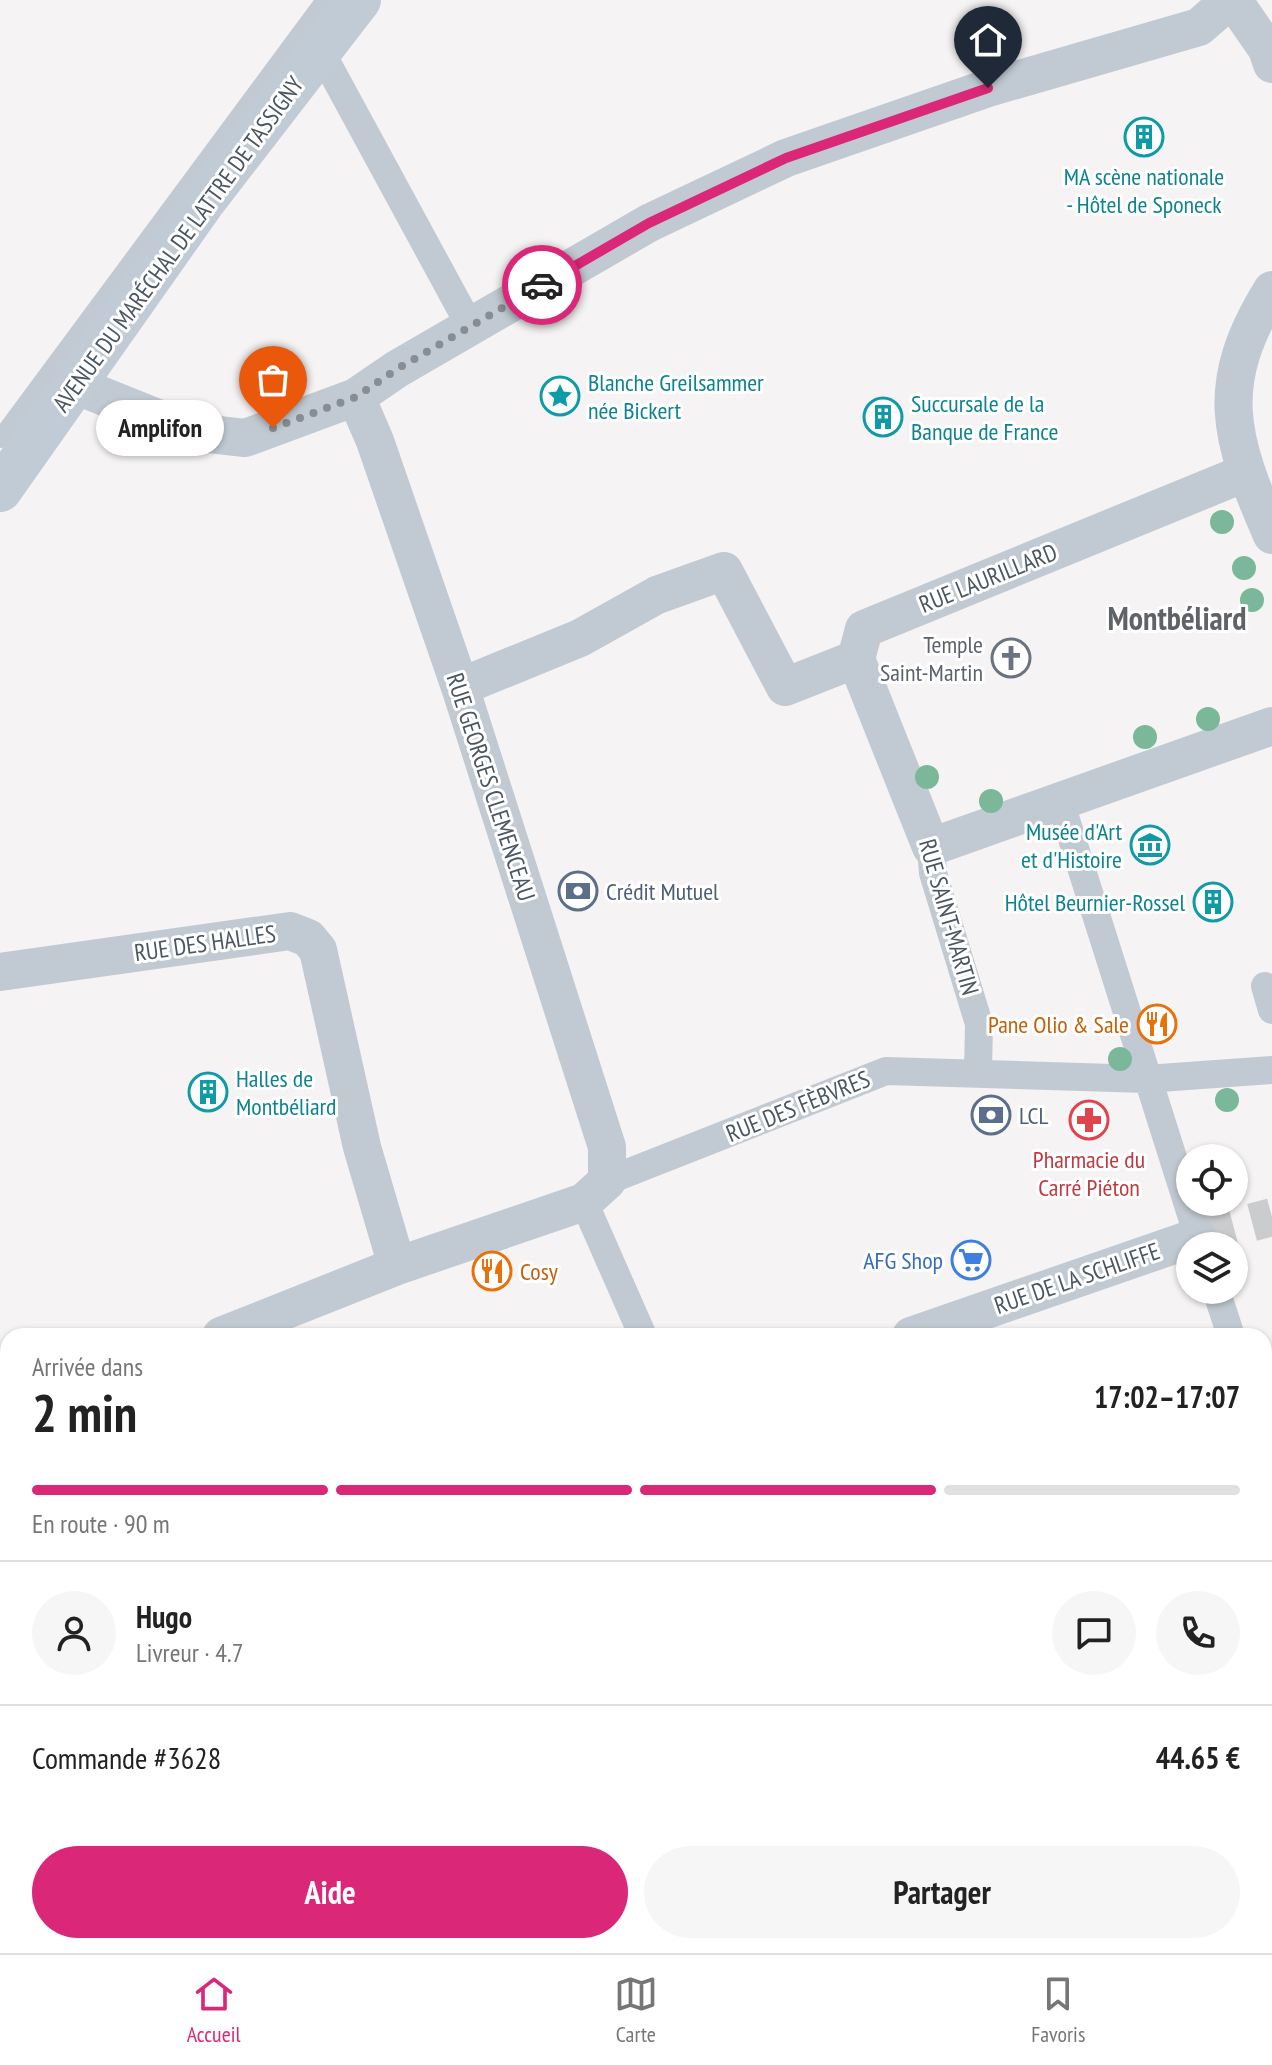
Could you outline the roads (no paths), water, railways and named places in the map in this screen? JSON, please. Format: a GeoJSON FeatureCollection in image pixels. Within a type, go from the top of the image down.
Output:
{"type":"FeatureCollection","features":[{"type":"Feature","properties":{"kind":"main road","name":"AVENUE DU MARÉCHAL DE LATTRE DE TASSIGNY"},"geometry":{"type":"LineString","coordinates":[[0,490],[203,202],[320,50],[341,4]]}},
{"type":"Feature","properties":{"kind":"street"},"geometry":{"type":"LineString","coordinates":[[75,385],[192,432],[245,438],[356,397],[470,326],[649,223],[786,158],[988,88],[1199,27],[1232,0],[1267,49],[1272,64]]}},
{"type":"Feature","properties":{"kind":"street"},"geometry":{"type":"LineString","coordinates":[[320,50],[470,326]]}},
{"type":"Feature","properties":{"kind":"street"},"geometry":{"type":"LineString","coordinates":[[1270,523],[1245,473],[1233,408],[1236,370],[1247,329],[1272,290]]}},
{"type":"Feature","properties":{"kind":"street","name":"RUE GEORGES CLEMENCEAU"},"geometry":{"type":"LineString","coordinates":[[356,397],[375,441],[460,687],[607,1147],[596,1192]]}},
{"type":"Feature","properties":{"kind":"street","name":"RUE LAURILLARD"},"geometry":{"type":"LineString","coordinates":[[856,659],[864,629],[1245,473]]}},
{"type":"Feature","properties":{"kind":"street"},"geometry":{"type":"LineString","coordinates":[[460,687],[580,638],[657,595],[724,571],[785,687],[856,659]]}},
{"type":"Feature","properties":{"kind":"street","name":"RUE SAINT-MARTIN"},"geometry":{"type":"LineString","coordinates":[[856,659],[931,847],[933,873],[979,1024],[978,1071]]}},
{"type":"Feature","properties":{"kind":"street"},"geometry":{"type":"LineString","coordinates":[[931,847],[1272,726]]}},
{"type":"Feature","properties":{"kind":"street"},"geometry":{"type":"LineString","coordinates":[[1060,801],[1196,1232]]}},
{"type":"Feature","properties":{"kind":"street","name":"RUE DES HALLES"},"geometry":{"type":"LineString","coordinates":[[0,972],[290,931],[308,938],[318,950],[362,1147],[397,1266]]}},
{"type":"Feature","properties":{"kind":"street","name":"RUE DES FÈBVRES"},"geometry":{"type":"LineString","coordinates":[[264,1328],[296,1322],[397,1266],[596,1192],[886,1071],[978,1071],[1146,1079],[1272,1070]]}},
{"type":"Feature","properties":{"kind":"street"},"geometry":{"type":"LineString","coordinates":[[596,1192],[640,1328]]}},
{"type":"Feature","properties":{"kind":"street","name":"RUE DE LA SCHLIFFE"},"geometry":{"type":"LineString","coordinates":[[935,1328],[1176,1249]]}},
{"type":"Feature","properties":{"kind":"street"},"geometry":{"type":"LineString","coordinates":[[1221,1304],[1228,1328]]}},
{"type":"Feature","properties":{"kind":"lane"},"geometry":{"type":"LineString","coordinates":[[0,439],[341,4]]}},
{"type":"Feature","properties":{"kind":"tunnel"},"geometry":{"type":"LineString","coordinates":[[1216,1232],[1272,1217]]}},
{"type":"Feature","properties":{"kind":"place","name":"MA scène nationale - Hôtel de Sponeck"},"geometry":{"type":"Point","coordinates":[1144,137]}},
{"type":"Feature","properties":{"kind":"place","name":"Blanche Greilsammer née Bickert"},"geometry":{"type":"Point","coordinates":[560,396]}},
{"type":"Feature","properties":{"kind":"place","name":"Succursale de la Banque de France"},"geometry":{"type":"Point","coordinates":[883,417]}},
{"type":"Feature","properties":{"kind":"place","name":"Amplifon"},"geometry":{"type":"Point","coordinates":[273,428]}},
{"type":"Feature","properties":{"kind":"place","name":"Temple Saint-Martin"},"geometry":{"type":"Point","coordinates":[1011,658]}},
{"type":"Feature","properties":{"kind":"place","name":"Musée d'Art et d'Histoire"},"geometry":{"type":"Point","coordinates":[1150,845]}},
{"type":"Feature","properties":{"kind":"place","name":"Crédit Mutuel"},"geometry":{"type":"Point","coordinates":[578,891]}},
{"type":"Feature","properties":{"kind":"place","name":"Hôtel Beurnier-Rossel"},"geometry":{"type":"Point","coordinates":[1213,902]}},
{"type":"Feature","properties":{"kind":"place","name":"Pane Olio & Sale"},"geometry":{"type":"Point","coordinates":[1157,1024]}},
{"type":"Feature","properties":{"kind":"place","name":"Halles de Montbéliard"},"geometry":{"type":"Point","coordinates":[208,1092]}},
{"type":"Feature","properties":{"kind":"place","name":"LCL"},"geometry":{"type":"Point","coordinates":[991,1115]}},
{"type":"Feature","properties":{"kind":"place","name":"Pharmacie du Carré Piéton"},"geometry":{"type":"Point","coordinates":[1089,1120]}},
{"type":"Feature","properties":{"kind":"place","name":"AFG Shop"},"geometry":{"type":"Point","coordinates":[971,1260]}},
{"type":"Feature","properties":{"kind":"place","name":"Cosy"},"geometry":{"type":"Point","coordinates":[492,1271]}},
{"type":"Feature","properties":{"kind":"district","name":"Montbéliard"},"geometry":{"type":"Point","coordinates":[1177,618]}}]}
